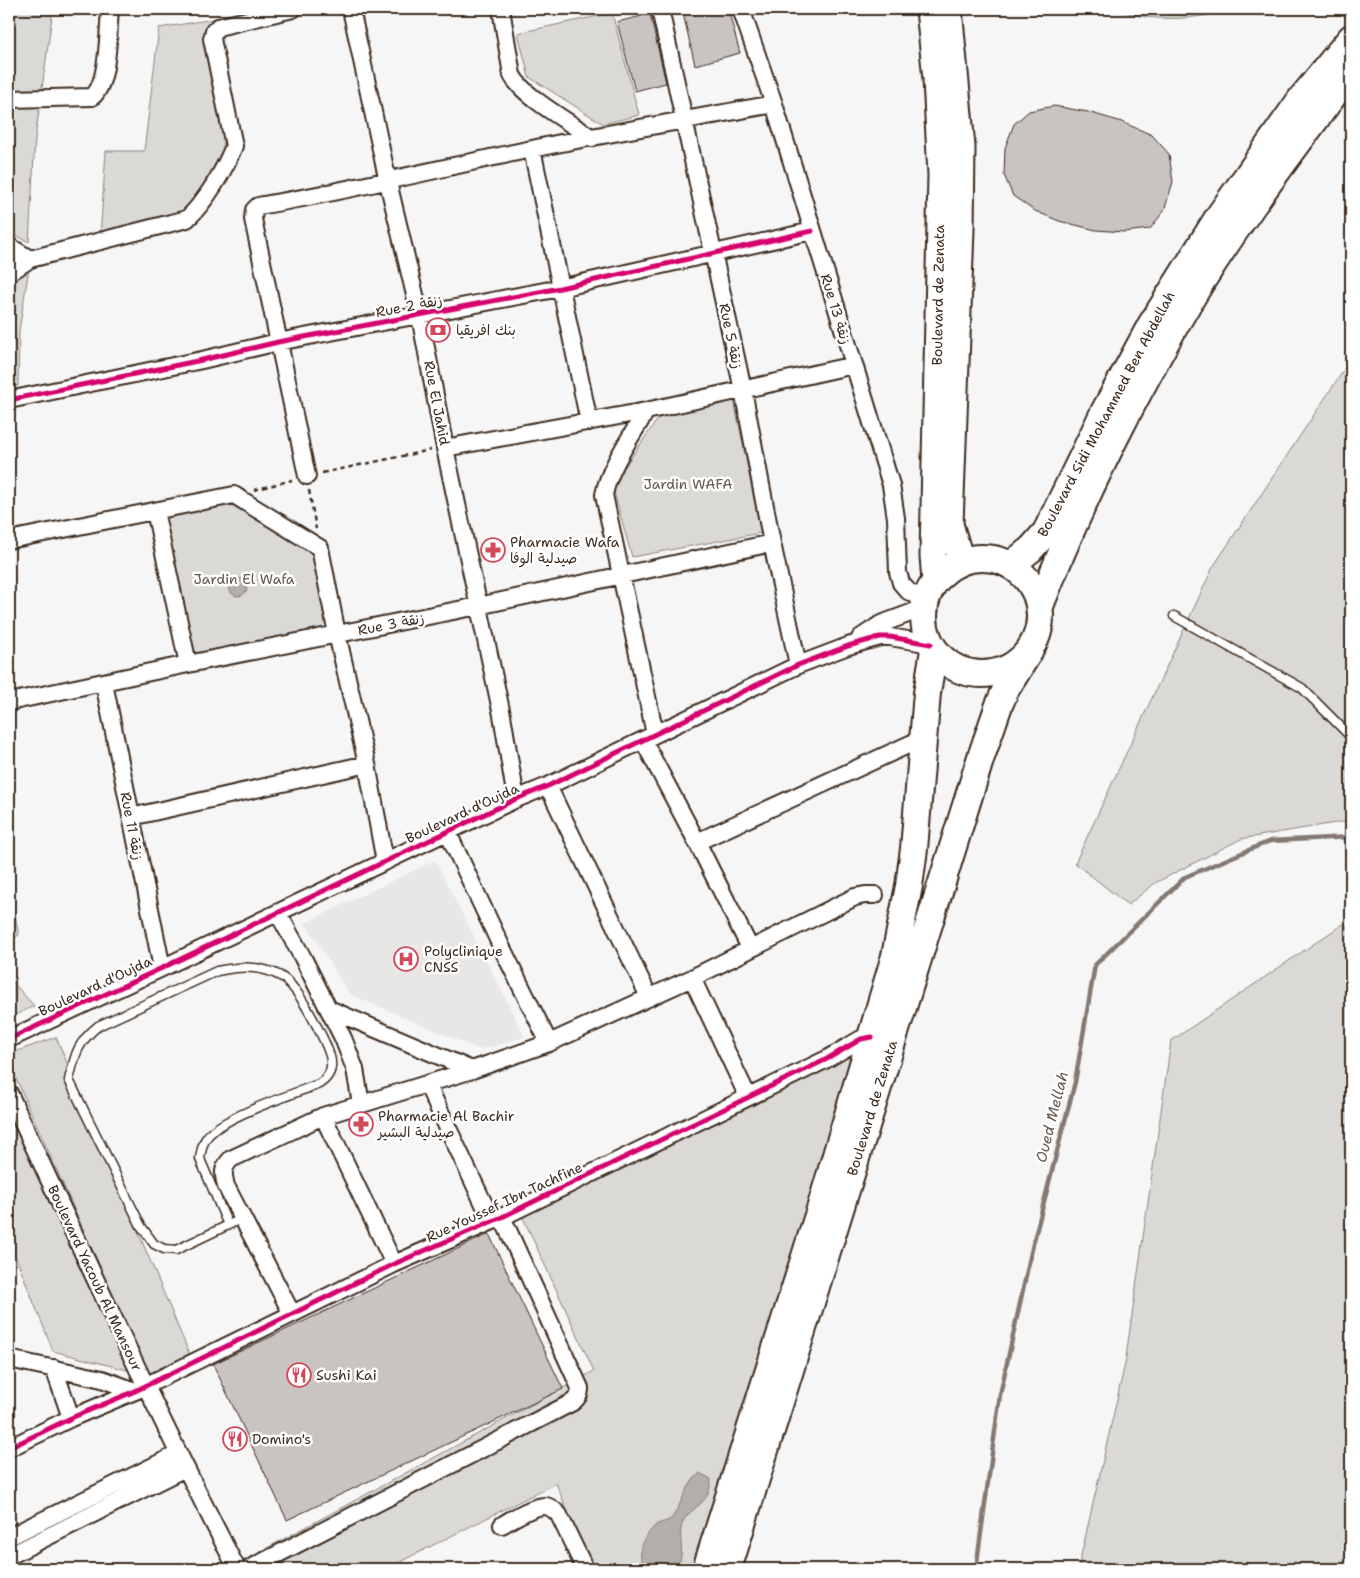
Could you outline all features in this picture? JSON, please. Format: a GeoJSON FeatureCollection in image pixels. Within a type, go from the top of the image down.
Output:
{"type":"FeatureCollection","features":[{"type":"Feature","properties":{"kind":"highway","name":"Boulevard Sidi Mohammed Ben Abdellah"},"geometry":{"type":"LineString","coordinates":[[1040,606],[1063,546],[1157,356],[1205,277],[1261,193],[1300,121],[1351,38]]}},
{"type":"Feature","properties":{"kind":"highway","name":"Boulevard Sidi Mohammed Ben Abdellah"},"geometry":{"type":"LineString","coordinates":[[1011,565],[1031,549],[1046,532],[1104,412],[1151,325],[1219,216],[1300,121],[1351,72]]}},
{"type":"Feature","properties":{"kind":"highway"},"geometry":{"type":"LineString","coordinates":[[978,558],[995,559],[1011,565],[1024,576],[1034,590],[1040,606],[1040,630],[1029,652],[1016,664],[999,672],[981,675],[963,671],[947,663],[933,647],[926,633],[928,597],[947,569],[961,561],[978,558]]}},
{"type":"Feature","properties":{"kind":"highway","name":"Boulevard de Zenata"},"geometry":{"type":"LineString","coordinates":[[706,1569],[818,1215],[895,956],[909,886],[914,849],[933,647]]}},
{"type":"Feature","properties":{"kind":"highway","name":"Boulevard de Zenata"},"geometry":{"type":"LineString","coordinates":[[728,1569],[981,757],[1006,689],[1029,652]]}},
{"type":"Feature","properties":{"kind":"main road","name":"Boulevard de Zenata"},"geometry":{"type":"LineString","coordinates":[[928,597],[933,556],[941,175],[936,79],[929,9]]}},
{"type":"Feature","properties":{"kind":"main road","name":"Boulevard de Zenata"},"geometry":{"type":"LineString","coordinates":[[949,9],[962,147],[961,229],[950,524],[961,561]]}},
{"type":"Feature","properties":{"kind":"street"},"geometry":{"type":"LineString","coordinates":[[9,99],[66,99],[94,96],[99,88],[104,71],[110,9]]}},
{"type":"Feature","properties":{"kind":"street"},"geometry":{"type":"LineString","coordinates":[[9,274],[30,258],[186,219],[197,209],[229,158],[234,146],[212,39],[214,31],[218,26],[293,9]]}},
{"type":"Feature","properties":{"kind":"street","name":"Rue El Jahid"},"geometry":{"type":"LineString","coordinates":[[351,9],[388,182],[420,316],[445,448],[502,716],[516,799]]}},
{"type":"Feature","properties":{"kind":"street"},"geometry":{"type":"LineString","coordinates":[[500,9],[512,76],[516,84],[592,138]]}},
{"type":"Feature","properties":{"kind":"street","name":"Rue 5 زنقة"},"geometry":{"type":"LineString","coordinates":[[660,9],[743,390],[772,543],[798,665]]}},
{"type":"Feature","properties":{"kind":"street","name":"Rue 13 زنقة"},"geometry":{"type":"LineString","coordinates":[[741,9],[774,104],[891,485],[896,518],[898,572],[901,583],[908,591],[928,597]]}},
{"type":"Feature","properties":{"kind":"street"},"geometry":{"type":"LineString","coordinates":[[307,476],[253,218],[254,210],[258,206],[388,182],[532,149],[774,104]]}},
{"type":"Feature","properties":{"kind":"street"},"geometry":{"type":"LineString","coordinates":[[532,149],[589,422]]}},
{"type":"Feature","properties":{"kind":"street","name":"Rue 2 زنقة"},"geometry":{"type":"LineString","coordinates":[[9,400],[202,360],[278,342],[560,288],[812,232]]}},
{"type":"Feature","properties":{"kind":"street"},"geometry":{"type":"LineString","coordinates":[[9,246],[30,258]]}},
{"type":"Feature","properties":{"kind":"street"},"geometry":{"type":"LineString","coordinates":[[445,448],[646,411],[854,365]]}},
{"type":"Feature","properties":{"kind":"street"},"geometry":{"type":"LineString","coordinates":[[646,411],[612,471],[604,495],[649,737],[697,842],[750,948]]}},
{"type":"Feature","properties":{"kind":"street"},"geometry":{"type":"LineString","coordinates":[[9,540],[234,495],[320,548],[337,634],[367,764],[385,862]]}},
{"type":"Feature","properties":{"kind":"street"},"geometry":{"type":"LineString","coordinates":[[155,511],[188,664]]}},
{"type":"Feature","properties":{"kind":"street","name":"Rue 3 زنقة"},"geometry":{"type":"LineString","coordinates":[[9,702],[478,606],[772,543]]}},
{"type":"Feature","properties":{"kind":"street","name":"Boulevard d'Oujda"},"geometry":{"type":"LineString","coordinates":[[848,646],[881,624],[928,597]]}},
{"type":"Feature","properties":{"kind":"street","name":"Boulevard d'Oujda"},"geometry":{"type":"LineString","coordinates":[[9,1039],[448,833],[516,799],[548,786],[798,665],[848,646],[880,638],[890,637],[933,647]]}},
{"type":"Feature","properties":{"kind":"street","name":"Rue 11 زنقة"},"geometry":{"type":"LineString","coordinates":[[104,682],[162,968]]}},
{"type":"Feature","properties":{"kind":"street"},"geometry":{"type":"LineString","coordinates":[[697,842],[923,738]]}},
{"type":"Feature","properties":{"kind":"street"},"geometry":{"type":"LineString","coordinates":[[131,817],[367,764]]}},
{"type":"Feature","properties":{"kind":"street"},"geometry":{"type":"LineString","coordinates":[[548,786],[649,997]]}},
{"type":"Feature","properties":{"kind":"street"},"geometry":{"type":"LineString","coordinates":[[448,833],[549,1044]]}},
{"type":"Feature","properties":{"kind":"street"},"geometry":{"type":"LineString","coordinates":[[292,1314],[235,1222],[223,1173],[225,1165],[239,1154],[323,1116],[549,1044],[692,978],[855,897],[875,894]]}},
{"type":"Feature","properties":{"kind":"street"},"geometry":{"type":"LineString","coordinates":[[278,913],[343,1038],[354,1068],[361,1104]]}},
{"type":"Feature","properties":{"kind":"street"},"geometry":{"type":"LineString","coordinates":[[692,978],[748,1098]]}},
{"type":"Feature","properties":{"kind":"street"},"geometry":{"type":"LineString","coordinates":[[329,1008],[472,1070]]}},
{"type":"Feature","properties":{"kind":"street","name":"Rue Youssef Ibn Tachfine"},"geometry":{"type":"LineString","coordinates":[[9,1448],[140,1388],[394,1264],[497,1219],[827,1059],[861,1039],[872,1037]]}},
{"type":"Feature","properties":{"kind":"street"},"geometry":{"type":"LineString","coordinates":[[249,1569],[574,1402],[580,1393],[580,1388],[497,1219],[427,1084]]}},
{"type":"Feature","properties":{"kind":"street","name":"Boulevard Yacoub Al Mansour"},"geometry":{"type":"LineString","coordinates":[[9,1093],[140,1388],[181,1461],[237,1569]]}},
{"type":"Feature","properties":{"kind":"street"},"geometry":{"type":"LineString","coordinates":[[323,1116],[394,1264]]}},
{"type":"Feature","properties":{"kind":"street"},"geometry":{"type":"LineString","coordinates":[[9,1360],[54,1368],[140,1388]]}},
{"type":"Feature","properties":{"kind":"street"},"geometry":{"type":"LineString","coordinates":[[54,1368],[71,1418]]}},
{"type":"Feature","properties":{"kind":"street"},"geometry":{"type":"LineString","coordinates":[[9,1537],[181,1461]]}},
{"type":"Feature","properties":{"kind":"street"},"geometry":{"type":"LineString","coordinates":[[9,1556],[181,1461]]}},
{"type":"Feature","properties":{"kind":"street"},"geometry":{"type":"LineString","coordinates":[[502,1525],[536,1508],[544,1506],[552,1508],[559,1515],[585,1569]]}},
{"type":"Feature","properties":{"kind":"lane"},"geometry":{"type":"LineString","coordinates":[[1174,616],[1302,688],[1351,737]]}},
{"type":"Feature","properties":{"kind":"lane"},"geometry":{"type":"LineString","coordinates":[[252,966],[274,973],[286,980],[295,990],[329,1049],[331,1062],[327,1078],[319,1084],[245,1113],[217,1129],[207,1138],[202,1148],[200,1159],[235,1222],[176,1250],[164,1249],[154,1244],[141,1226],[69,1080],[78,1049],[85,1036],[98,1026],[217,971],[252,966]]}},
{"type":"Feature","properties":{"kind":"path"},"geometry":{"type":"LineString","coordinates":[[234,495],[307,476],[445,448]]}},
{"type":"Feature","properties":{"kind":"path"},"geometry":{"type":"LineString","coordinates":[[307,476],[320,548]]}},
{"type":"Feature","properties":{"kind":"shaded area"},"geometry":{"type":"Polygon","coordinates":[[[238,578],[244,581],[247,587],[244,593],[238,596],[232,593],[229,587],[232,581],[238,578]]]}},
{"type":"Feature","properties":{"kind":"shaded area","name":"Polyclinique CNSS"},"geometry":{"type":"Polygon","coordinates":[[[435,860],[525,1037],[481,1050],[349,994],[305,923],[435,860]]]}},
{"type":"Feature","properties":{"kind":"shaded area"},"geometry":{"type":"Polygon","coordinates":[[[700,1473],[711,1479],[710,1488],[703,1501],[689,1513],[682,1524],[681,1553],[678,1564],[674,1569],[649,1569],[643,1562],[641,1551],[649,1532],[656,1525],[671,1518],[695,1477],[700,1473]]]}},
{"type":"Feature","properties":{"kind":"green space"},"geometry":{"type":"Polygon","coordinates":[[[15,9],[53,9],[35,139],[29,242],[9,232],[9,59],[15,9]]]}},
{"type":"Feature","properties":{"kind":"green space"},"geometry":{"type":"Polygon","coordinates":[[[1118,9],[1234,9],[1191,17],[1160,18],[1131,14],[1118,9]]]}},
{"type":"Feature","properties":{"kind":"green space"},"geometry":{"type":"Polygon","coordinates":[[[612,13],[639,115],[603,124],[529,77],[518,33],[612,13]]]}},
{"type":"Feature","properties":{"kind":"green space"},"geometry":{"type":"Polygon","coordinates":[[[214,19],[236,137],[182,229],[100,237],[106,151],[144,151],[159,28],[214,19]]]}},
{"type":"Feature","properties":{"kind":"green space"},"geometry":{"type":"Polygon","coordinates":[[[29,268],[19,331],[18,386],[9,387],[9,282],[29,268]]]}},
{"type":"Feature","properties":{"kind":"green space"},"geometry":{"type":"Polygon","coordinates":[[[1351,359],[1351,823],[1341,822],[1241,839],[1155,883],[1128,905],[1075,863],[1213,567],[1351,359]]]}},
{"type":"Feature","properties":{"kind":"green space","name":"Jardin WAFA"},"geometry":{"type":"Polygon","coordinates":[[[733,396],[761,533],[632,557],[612,485],[662,413],[733,396]]]}},
{"type":"Feature","properties":{"kind":"green space","name":"Jardin El Wafa"},"geometry":{"type":"Polygon","coordinates":[[[248,498],[325,541],[337,634],[188,664],[155,511],[248,498]]]}},
{"type":"Feature","properties":{"kind":"green space"},"geometry":{"type":"Polygon","coordinates":[[[9,886],[19,935],[9,942],[9,886]]]}},
{"type":"Feature","properties":{"kind":"green space"},"geometry":{"type":"Polygon","coordinates":[[[1343,924],[1351,929],[1351,1569],[1078,1569],[1125,1364],[1171,1041],[1343,924]]]}},
{"type":"Feature","properties":{"kind":"green space"},"geometry":{"type":"Polygon","coordinates":[[[9,978],[34,1006],[9,1018],[9,978]]]}},
{"type":"Feature","properties":{"kind":"green space"},"geometry":{"type":"Polygon","coordinates":[[[56,1037],[192,1360],[149,1377],[9,1063],[9,1054],[56,1037]]]}},
{"type":"Feature","properties":{"kind":"green space"},"geometry":{"type":"Polygon","coordinates":[[[858,1048],[696,1569],[591,1569],[556,1483],[386,1569],[250,1569],[245,1560],[594,1371],[519,1209],[858,1048]]]}},
{"type":"Feature","properties":{"kind":"green space"},"geometry":{"type":"Polygon","coordinates":[[[9,1100],[131,1371],[53,1351],[9,1240],[9,1100]]]}},
{"type":"Feature","properties":{"kind":"building"},"geometry":{"type":"Polygon","coordinates":[[[682,9],[728,9],[740,53],[695,65],[682,9]]]}},
{"type":"Feature","properties":{"kind":"building"},"geometry":{"type":"Polygon","coordinates":[[[650,14],[666,83],[635,91],[617,22],[650,14]]]}},
{"type":"Feature","properties":{"kind":"building"},"geometry":{"type":"Polygon","coordinates":[[[1054,106],[1088,112],[1122,122],[1152,135],[1169,154],[1173,182],[1164,211],[1150,229],[1124,232],[1096,230],[1059,221],[1035,211],[1013,196],[1004,175],[1005,148],[1014,124],[1029,111],[1054,106]]]}},
{"type":"Feature","properties":{"kind":"building"},"geometry":{"type":"Polygon","coordinates":[[[489,1234],[563,1389],[287,1520],[213,1364],[489,1234]]]}},
{"type":"Feature","properties":{"kind":"waterway","name":"Oued Mellah"},"geometry":{"type":"LineString","coordinates":[[976,1569],[1000,1395],[1032,1248],[1075,1082],[1095,965],[1185,877],[1270,841],[1351,837]]}},
{"type":"Feature","properties":{"kind":"cycle path"},"geometry":{"type":"LineString","coordinates":[[9,400],[202,360],[278,342],[560,288],[812,231]]}},
{"type":"Feature","properties":{"kind":"cycle path"},"geometry":{"type":"LineString","coordinates":[[9,1039],[516,799],[548,786],[798,665],[848,646],[880,637],[931,644]]}},
{"type":"Feature","properties":{"kind":"cycle path"},"geometry":{"type":"LineString","coordinates":[[9,1448],[71,1418],[135,1391],[394,1264],[502,1217],[827,1059],[861,1039],[872,1037]]}},
{"type":"Feature","properties":{"kind":"place","name":"بنك افريقيا"},"geometry":{"type":"Point","coordinates":[438,330]}},
{"type":"Feature","properties":{"kind":"place","name":"Pharmacie Wafa صيدلية الوفا"},"geometry":{"type":"Point","coordinates":[493,550]}},
{"type":"Feature","properties":{"kind":"place","name":"Polyclinique CNSS"},"geometry":{"type":"Point","coordinates":[406,959]}},
{"type":"Feature","properties":{"kind":"place","name":"Pharmacie Al Bachir صيدلية البشير"},"geometry":{"type":"Point","coordinates":[361,1124]}},
{"type":"Feature","properties":{"kind":"place","name":"Sushi Kai"},"geometry":{"type":"Point","coordinates":[299,1375]}},
{"type":"Feature","properties":{"kind":"place","name":"Domino's"},"geometry":{"type":"Point","coordinates":[235,1439]}}]}
